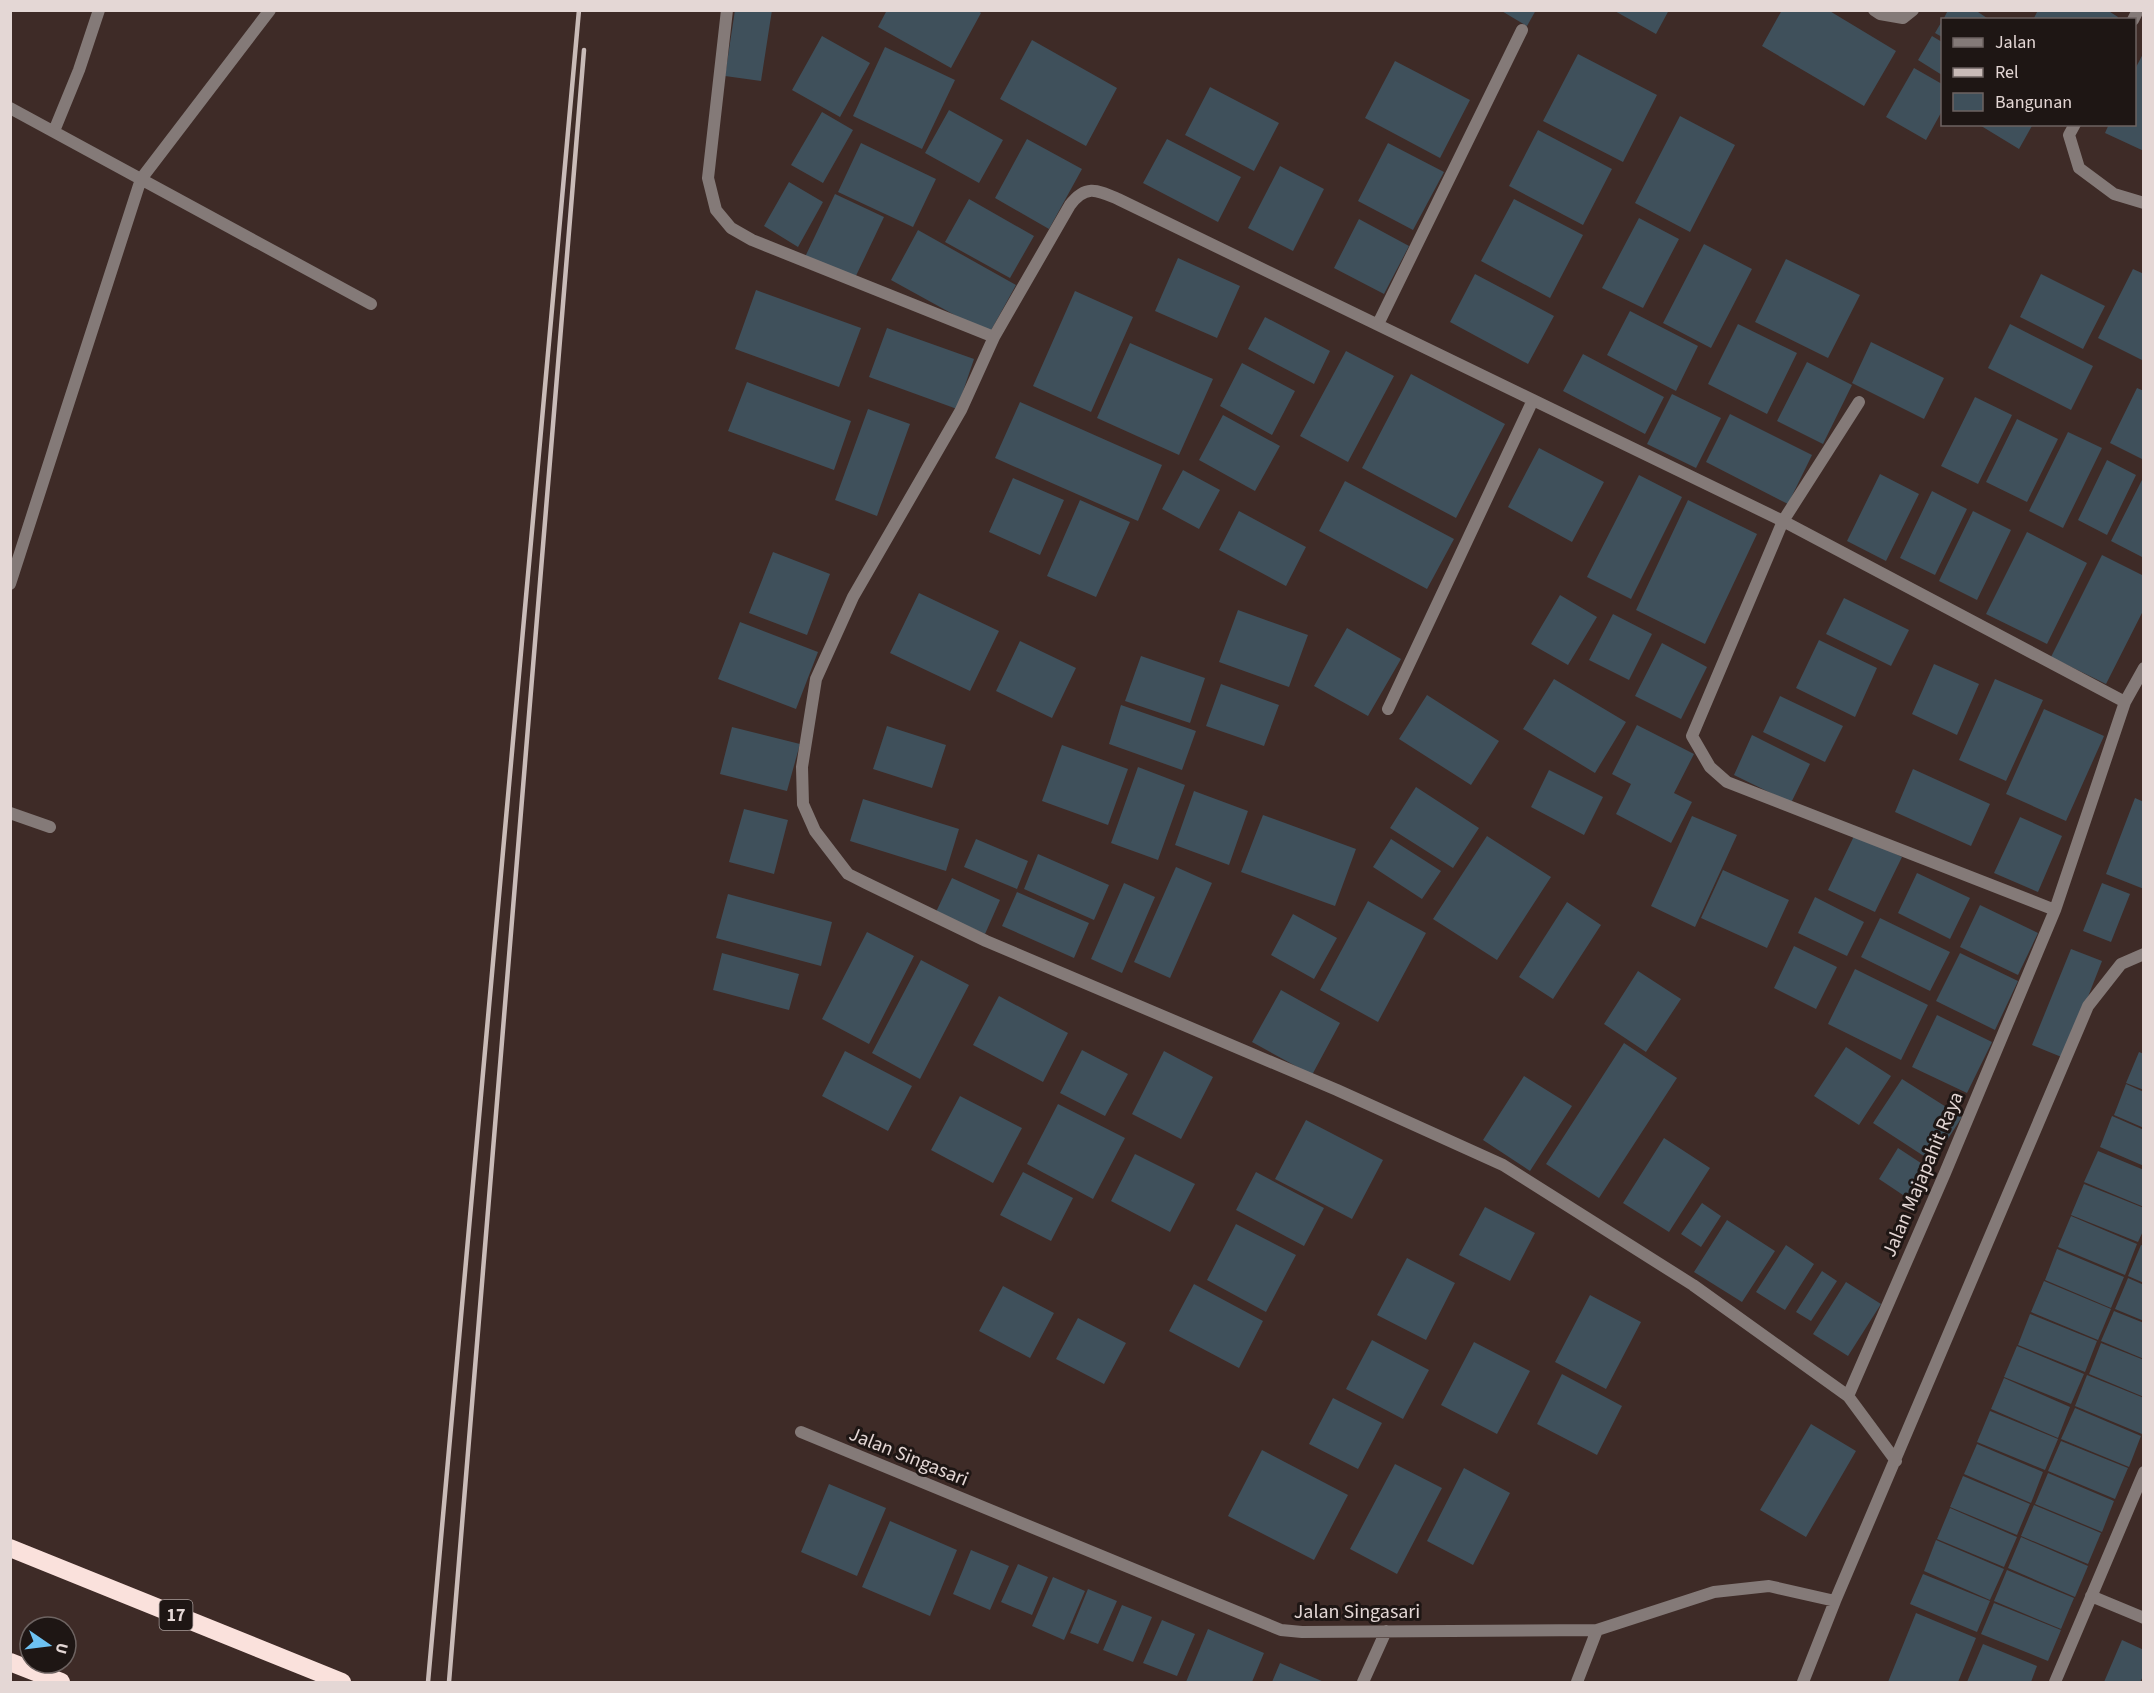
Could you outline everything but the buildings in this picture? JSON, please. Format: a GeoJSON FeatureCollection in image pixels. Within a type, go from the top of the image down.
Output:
{"type":"FeatureCollection","features":[{"type":"Feature","properties":{"kind":"highway","name":"17"},"geometry":{"type":"LineString","coordinates":[[10,1548],[342,1683]]}},
{"type":"Feature","properties":{"kind":"highway"},"geometry":{"type":"LineString","coordinates":[[10,1662],[61,1683]]}},
{"type":"Feature","properties":{"kind":"street"},"geometry":{"type":"LineString","coordinates":[[54,131],[79,70],[99,10]]}},
{"type":"Feature","properties":{"kind":"street"},"geometry":{"type":"LineString","coordinates":[[10,584],[141,180],[270,10]]}},
{"type":"Feature","properties":{"kind":"street"},"geometry":{"type":"LineString","coordinates":[[727,10],[708,178],[716,210],[731,228],[752,240],[994,337]]}},
{"type":"Feature","properties":{"kind":"street"},"geometry":{"type":"LineString","coordinates":[[1874,10],[1880,14],[1903,18],[1913,10]]}},
{"type":"Feature","properties":{"kind":"street"},"geometry":{"type":"LineString","coordinates":[[1378,324],[1522,30]]}},
{"type":"Feature","properties":{"kind":"street"},"geometry":{"type":"LineString","coordinates":[[10,108],[371,304]]}},
{"type":"Feature","properties":{"kind":"street"},"geometry":{"type":"LineString","coordinates":[[2074,126],[2069,135],[2079,168],[2114,194],[2144,203]]}},
{"type":"Feature","properties":{"kind":"street"},"geometry":{"type":"LineString","coordinates":[[1896,1461],[1848,1396],[1693,1285],[1503,1165],[1337,1090],[986,941],[848,874],[815,831],[803,804],[802,767],[816,679],[853,597],[961,410],[994,337],[1070,205],[1085,191],[1096,190],[1783,521],[2125,702]]}},
{"type":"Feature","properties":{"kind":"street"},"geometry":{"type":"LineString","coordinates":[[1388,709],[1533,400]]}},
{"type":"Feature","properties":{"kind":"street"},"geometry":{"type":"LineString","coordinates":[[1859,402],[1783,521],[1692,736],[1710,767],[1727,782],[2055,910]]}},
{"type":"Feature","properties":{"kind":"street","name":"Jalan Majapahit Raya"},"geometry":{"type":"LineString","coordinates":[[1848,1396],[1950,1162],[2055,910],[2125,702],[2144,668]]}},
{"type":"Feature","properties":{"kind":"street"},"geometry":{"type":"LineString","coordinates":[[10,813],[51,827]]}},
{"type":"Feature","properties":{"kind":"street"},"geometry":{"type":"LineString","coordinates":[[1803,1683],[1835,1601],[2088,1006],[2121,964],[2144,954]]}},
{"type":"Feature","properties":{"kind":"street","name":"Jalan Singasari"},"geometry":{"type":"LineString","coordinates":[[801,1432],[1281,1630],[1302,1632],[1597,1630],[1714,1592],[1768,1586],[1835,1601]]}},
{"type":"Feature","properties":{"kind":"street"},"geometry":{"type":"LineString","coordinates":[[2055,1683],[2144,1472]]}},
{"type":"Feature","properties":{"kind":"street"},"geometry":{"type":"LineString","coordinates":[[2091,1596],[2144,1618]]}},
{"type":"Feature","properties":{"kind":"street"},"geometry":{"type":"LineString","coordinates":[[1577,1683],[1597,1630]]}},
{"type":"Feature","properties":{"kind":"street"},"geometry":{"type":"LineString","coordinates":[[1364,1683],[1386,1631]]}},
{"type":"Feature","properties":{"kind":"railway"},"geometry":{"type":"LineString","coordinates":[[428,1682],[579,10]]}},
{"type":"Feature","properties":{"kind":"railway"},"geometry":{"type":"LineString","coordinates":[[449,1682],[584,50]]}}]}
